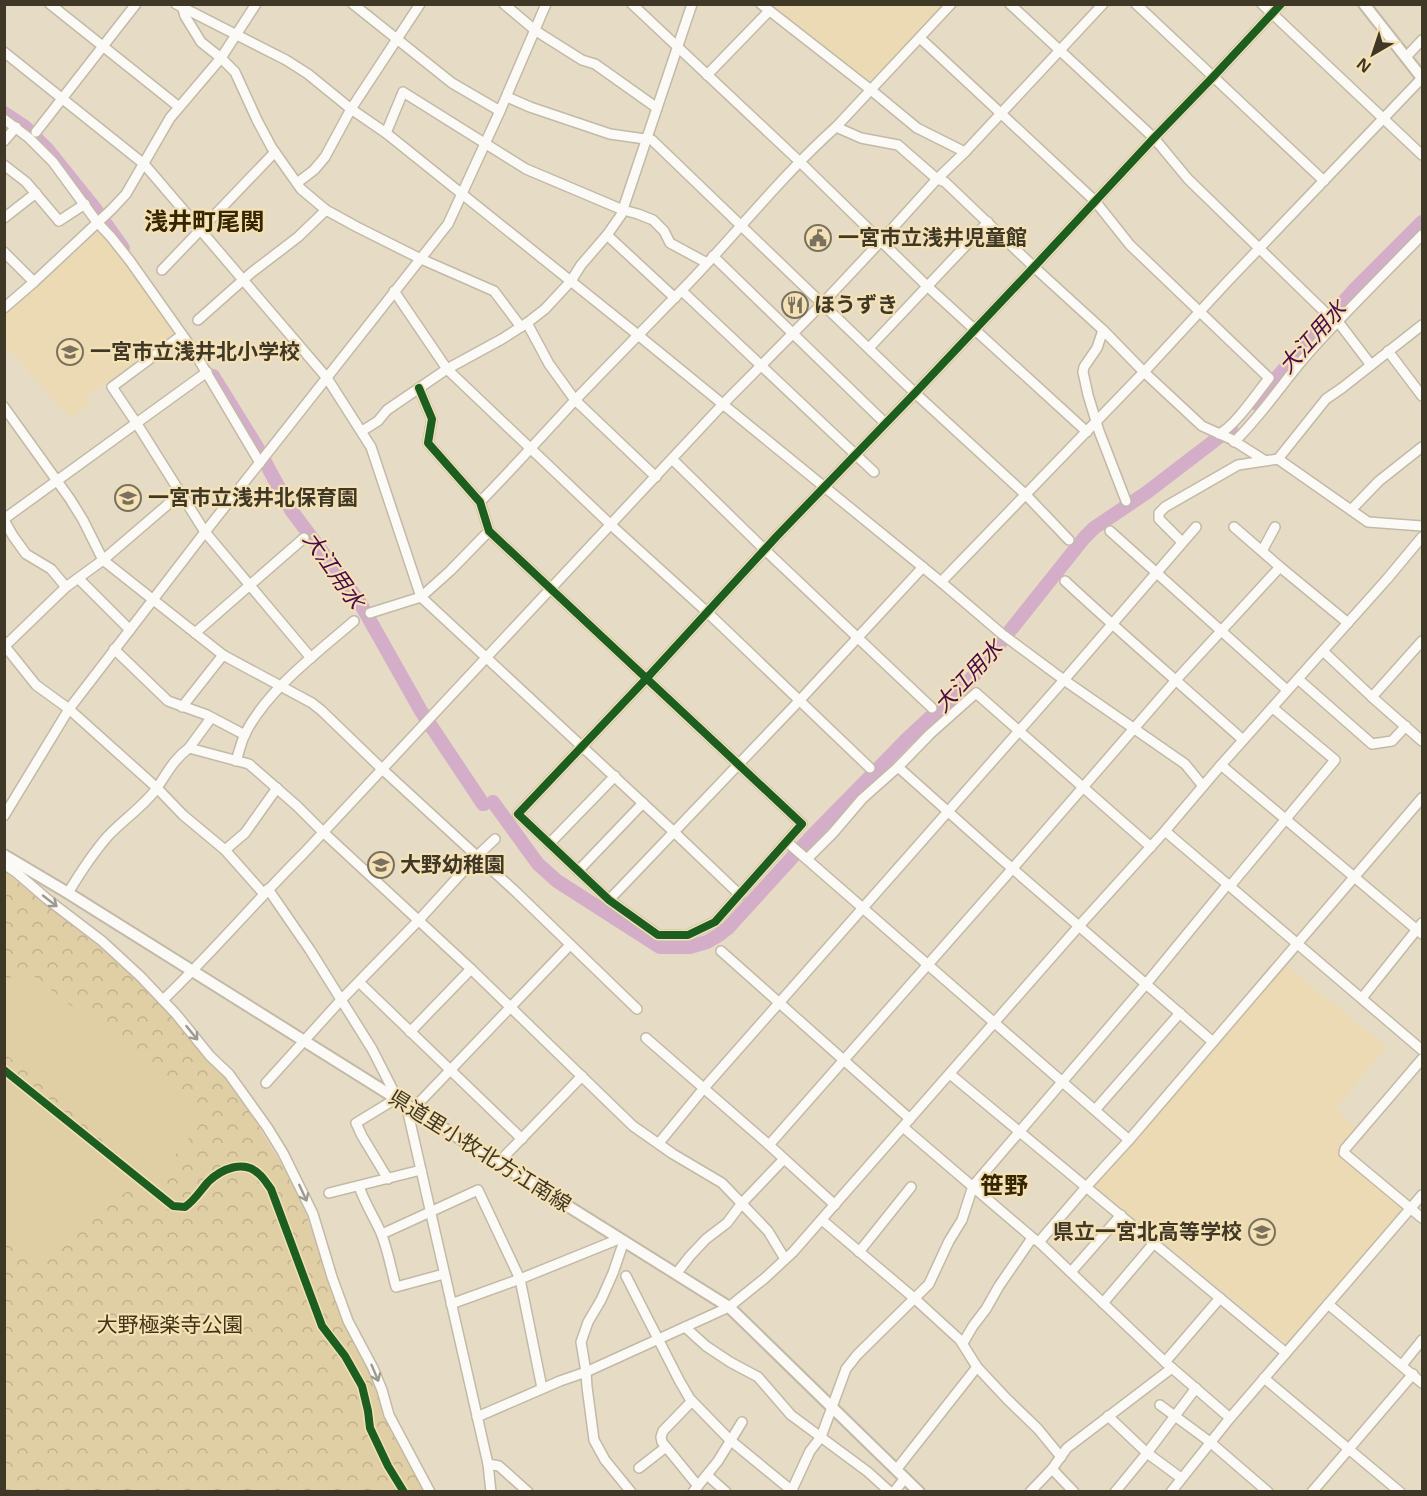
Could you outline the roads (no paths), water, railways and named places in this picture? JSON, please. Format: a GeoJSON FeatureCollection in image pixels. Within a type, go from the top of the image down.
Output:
{"type":"FeatureCollection","features":[{"type":"Feature","properties":{"kind":"main road"},"geometry":{"type":"LineString","coordinates":[[1367,6],[1422,78]]}},
{"type":"Feature","properties":{"kind":"main road","name":"県道里小牧北方江南線"},"geometry":{"type":"LineString","coordinates":[[4,855],[68,892],[729,1307],[919,1491]]}},
{"type":"Feature","properties":{"kind":"street"},"geometry":{"type":"LineString","coordinates":[[50,4],[179,107]]}},
{"type":"Feature","properties":{"kind":"street"},"geometry":{"type":"LineString","coordinates":[[36,132],[136,4]]}},
{"type":"Feature","properties":{"kind":"street"},"geometry":{"type":"LineString","coordinates":[[4,308],[126,194],[170,118],[221,58],[256,4]]}},
{"type":"Feature","properties":{"kind":"street"},"geometry":{"type":"LineString","coordinates":[[353,4],[452,83],[500,111]]}},
{"type":"Feature","properties":{"kind":"street"},"geometry":{"type":"LineString","coordinates":[[297,183],[314,170],[325,157],[351,109],[420,4]]}},
{"type":"Feature","properties":{"kind":"street"},"geometry":{"type":"LineString","coordinates":[[504,4],[536,31],[582,60],[595,64],[657,108]]}},
{"type":"Feature","properties":{"kind":"street"},"geometry":{"type":"LineString","coordinates":[[4,816],[69,709],[114,649],[448,224],[507,97],[546,4]]}},
{"type":"Feature","properties":{"kind":"street"},"geometry":{"type":"LineString","coordinates":[[632,4],[800,162],[927,286],[1087,432]]}},
{"type":"Feature","properties":{"kind":"street"},"geometry":{"type":"LineString","coordinates":[[362,431],[447,369],[524,325],[545,309],[571,281],[581,265],[607,235],[623,210],[692,4]]}},
{"type":"Feature","properties":{"kind":"street"},"geometry":{"type":"LineString","coordinates":[[480,502],[951,4]]}},
{"type":"Feature","properties":{"kind":"street"},"geometry":{"type":"LineString","coordinates":[[1010,4],[1154,138],[1188,178],[1333,318],[1371,365]]}},
{"type":"Feature","properties":{"kind":"street"},"geometry":{"type":"LineString","coordinates":[[163,1000],[194,971],[672,459],[822,304],[1103,4]]}},
{"type":"Feature","properties":{"kind":"street"},"geometry":{"type":"LineString","coordinates":[[1136,4],[1324,181]]}},
{"type":"Feature","properties":{"kind":"street"},"geometry":{"type":"LineString","coordinates":[[1262,4],[1422,155]]}},
{"type":"Feature","properties":{"kind":"street"},"geometry":{"type":"LineString","coordinates":[[419,388],[432,419],[428,443],[480,502],[489,531],[551,590],[646,679],[738,766],[802,824],[715,922],[688,935],[658,935],[609,900],[518,814],[646,679],[824,487],[1281,4]]}},
{"type":"Feature","properties":{"kind":"street"},"geometry":{"type":"LineString","coordinates":[[179,7],[286,60],[386,133],[638,335],[1005,636],[1185,764],[1203,786]]}},
{"type":"Feature","properties":{"kind":"street"},"geometry":{"type":"LineString","coordinates":[[179,7],[201,42],[235,72],[275,152],[302,189],[326,210],[357,227],[421,259],[494,291],[524,325],[575,400],[656,477]]}},
{"type":"Feature","properties":{"kind":"street"},"geometry":{"type":"LineString","coordinates":[[707,75],[765,8],[917,128],[965,152]]}},
{"type":"Feature","properties":{"kind":"street"},"geometry":{"type":"LineString","coordinates":[[920,38],[1095,201],[1130,245],[1269,378],[1233,423],[1220,434]]}},
{"type":"Feature","properties":{"kind":"street"},"geometry":{"type":"LineString","coordinates":[[1406,57],[1422,40]]}},
{"type":"Feature","properties":{"kind":"street"},"geometry":{"type":"LineString","coordinates":[[4,52],[144,164],[327,378],[371,447],[421,597],[740,895]]}},
{"type":"Feature","properties":{"kind":"street"},"geometry":{"type":"LineString","coordinates":[[941,582],[1087,432],[1422,78]]}},
{"type":"Feature","properties":{"kind":"street"},"geometry":{"type":"LineString","coordinates":[[386,133],[404,92],[526,169],[623,210],[653,220],[664,231],[670,243],[710,260],[792,333],[885,423]]}},
{"type":"Feature","properties":{"kind":"street"},"geometry":{"type":"LineString","coordinates":[[507,97],[609,134],[652,140],[915,393],[1026,495],[1069,540]]}},
{"type":"Feature","properties":{"kind":"street"},"geometry":{"type":"LineString","coordinates":[[4,119],[29,138],[53,162],[85,204],[100,219],[194,350],[262,460]]}},
{"type":"Feature","properties":{"kind":"street"},"geometry":{"type":"LineString","coordinates":[[4,141],[16,127]]}},
{"type":"Feature","properties":{"kind":"street"},"geometry":{"type":"LineString","coordinates":[[836,127],[861,138],[898,145],[937,179],[945,182],[1202,426],[1264,460]]}},
{"type":"Feature","properties":{"kind":"street"},"geometry":{"type":"LineString","coordinates":[[162,270],[275,152]]}},
{"type":"Feature","properties":{"kind":"street"},"geometry":{"type":"LineString","coordinates":[[4,165],[26,182],[59,221],[85,204]]}},
{"type":"Feature","properties":{"kind":"street"},"geometry":{"type":"LineString","coordinates":[[4,218],[36,194]]}},
{"type":"Feature","properties":{"kind":"street"},"geometry":{"type":"LineString","coordinates":[[198,320],[243,280],[298,237],[326,210]]}},
{"type":"Feature","properties":{"kind":"street"},"geometry":{"type":"LineString","coordinates":[[869,348],[988,222]]}},
{"type":"Feature","properties":{"kind":"street"},"geometry":{"type":"LineString","coordinates":[[607,235],[761,365],[874,472]]}},
{"type":"Feature","properties":{"kind":"street"},"geometry":{"type":"LineString","coordinates":[[1232,441],[1254,421],[1333,318],[1422,235]]}},
{"type":"Feature","properties":{"kind":"street"},"geometry":{"type":"LineString","coordinates":[[4,252],[34,282]]}},
{"type":"Feature","properties":{"kind":"street"},"geometry":{"type":"LineString","coordinates":[[394,291],[447,369],[870,768]]}},
{"type":"Feature","properties":{"kind":"street"},"geometry":{"type":"LineString","coordinates":[[1278,459],[1326,399],[1422,325]]}},
{"type":"Feature","properties":{"kind":"street"},"geometry":{"type":"LineString","coordinates":[[1103,330],[1097,348],[1083,372],[1096,422],[1126,501]]}},
{"type":"Feature","properties":{"kind":"street"},"geometry":{"type":"LineString","coordinates":[[178,338],[112,387],[205,532],[311,658]]}},
{"type":"Feature","properties":{"kind":"street"},"geometry":{"type":"LineString","coordinates":[[1388,351],[1422,396]]}},
{"type":"Feature","properties":{"kind":"street"},"geometry":{"type":"LineString","coordinates":[[66,588],[51,569],[26,554],[4,520],[207,372]]}},
{"type":"Feature","properties":{"kind":"street"},"geometry":{"type":"LineString","coordinates":[[4,407],[83,520],[103,560],[224,655],[312,703],[322,711],[516,892],[637,1009]]}},
{"type":"Feature","properties":{"kind":"street"},"geometry":{"type":"LineString","coordinates":[[1351,510],[1379,481],[1422,447]]}},
{"type":"Feature","properties":{"kind":"street"},"geometry":{"type":"LineString","coordinates":[[672,459],[932,708]]}},
{"type":"Feature","properties":{"kind":"street"},"geometry":{"type":"LineString","coordinates":[[1182,542],[1159,519],[1159,513],[1165,507],[1238,465],[1278,459],[1368,522],[1422,526]]}},
{"type":"Feature","properties":{"kind":"street"},"geometry":{"type":"LineString","coordinates":[[180,494],[103,560],[66,588],[5,646],[36,686],[69,709],[157,788],[183,816],[225,850],[266,892],[310,950],[405,1104],[488,1464],[491,1491]]}},
{"type":"Feature","properties":{"kind":"street"},"geometry":{"type":"LineString","coordinates":[[659,1143],[704,1088],[1196,527]]}},
{"type":"Feature","properties":{"kind":"street"},"geometry":{"type":"LineString","coordinates":[[1234,527],[1348,623]]}},
{"type":"Feature","properties":{"kind":"street"},"geometry":{"type":"LineString","coordinates":[[1262,551],[1275,527]]}},
{"type":"Feature","properties":{"kind":"street"},"geometry":{"type":"LineString","coordinates":[[370,613],[421,597],[489,531]]}},
{"type":"Feature","properties":{"kind":"street"},"geometry":{"type":"LineString","coordinates":[[1110,531],[1287,690]]}},
{"type":"Feature","properties":{"kind":"street"},"geometry":{"type":"LineString","coordinates":[[477,1417],[542,1388],[591,1370],[729,1307],[765,1278],[822,1220],[1422,537]]}},
{"type":"Feature","properties":{"kind":"street"},"geometry":{"type":"LineString","coordinates":[[195,633],[304,538]]}},
{"type":"Feature","properties":{"kind":"street"},"geometry":{"type":"LineString","coordinates":[[609,900],[858,639],[923,567]]}},
{"type":"Feature","properties":{"kind":"street"},"geometry":{"type":"LineString","coordinates":[[769,1145],[1084,788],[1176,680],[1280,567]]}},
{"type":"Feature","properties":{"kind":"street"},"geometry":{"type":"LineString","coordinates":[[79,579],[130,630]]}},
{"type":"Feature","properties":{"kind":"street"},"geometry":{"type":"LineString","coordinates":[[1065,581],[1243,740]]}},
{"type":"Feature","properties":{"kind":"street"},"geometry":{"type":"LineString","coordinates":[[236,761],[245,735],[259,712],[311,658],[354,621]]}},
{"type":"Feature","properties":{"kind":"street"},"geometry":{"type":"LineString","coordinates":[[1372,698],[1422,641]]}},
{"type":"Feature","properties":{"kind":"street"},"geometry":{"type":"LineString","coordinates":[[114,649],[168,701],[211,718],[245,735]]}},
{"type":"Feature","properties":{"kind":"street"},"geometry":{"type":"LineString","coordinates":[[1323,651],[1372,698],[1422,741]]}},
{"type":"Feature","properties":{"kind":"street"},"geometry":{"type":"LineString","coordinates":[[182,707],[224,655]]}},
{"type":"Feature","properties":{"kind":"street"},"geometry":{"type":"LineString","coordinates":[[1298,679],[1372,744],[1392,741],[1406,726]]}},
{"type":"Feature","properties":{"kind":"street"},"geometry":{"type":"LineString","coordinates":[[801,854],[833,833],[862,799],[976,693],[1151,847]]}},
{"type":"Feature","properties":{"kind":"street"},"geometry":{"type":"LineString","coordinates":[[626,1276],[692,1401],[730,1440],[791,1491],[810,1451],[821,1437],[846,1369],[857,1355],[928,1284],[962,1220],[973,1186],[1335,760],[1273,708]]}},
{"type":"Feature","properties":{"kind":"street"},"geometry":{"type":"LineString","coordinates":[[68,892],[109,835],[157,788],[171,766],[189,748],[211,718]]}},
{"type":"Feature","properties":{"kind":"street"},"geometry":{"type":"LineString","coordinates":[[189,748],[249,764],[277,788],[471,969],[633,1126],[690,1165],[723,1183],[768,1231],[785,1259]]}},
{"type":"Feature","properties":{"kind":"street"},"geometry":{"type":"LineString","coordinates":[[1221,765],[1354,877],[1421,929],[1362,998]]}},
{"type":"Feature","properties":{"kind":"street"},"geometry":{"type":"LineString","coordinates":[[898,767],[1213,1042]]}},
{"type":"Feature","properties":{"kind":"street"},"geometry":{"type":"LineString","coordinates":[[549,844],[615,776]]}},
{"type":"Feature","properties":{"kind":"street"},"geometry":{"type":"LineString","coordinates":[[225,850],[245,833],[277,788]]}},
{"type":"Feature","properties":{"kind":"street"},"geometry":{"type":"LineString","coordinates":[[963,1343],[972,1326],[986,1309],[1030,1242],[1037,1240],[1130,1140],[1422,799]]}},
{"type":"Feature","properties":{"kind":"street"},"geometry":{"type":"LineString","coordinates":[[578,871],[643,803]]}},
{"type":"Feature","properties":{"kind":"street"},"geometry":{"type":"LineString","coordinates":[[1165,831],[1422,1050]]}},
{"type":"Feature","properties":{"kind":"street"},"geometry":{"type":"LineString","coordinates":[[266,1083],[341,1000],[495,839]]}},
{"type":"Feature","properties":{"kind":"street"},"geometry":{"type":"LineString","coordinates":[[787,842],[1130,1140]]}},
{"type":"Feature","properties":{"kind":"street"},"geometry":{"type":"LineString","coordinates":[[4,864],[102,941],[163,1000],[210,1056],[229,1074],[259,1114],[283,1153],[313,1214],[348,1321],[373,1368],[389,1415],[430,1491]]}},
{"type":"Feature","properties":{"kind":"street"},"geometry":{"type":"LineString","coordinates":[[388,1179],[356,1123],[405,1104],[450,1070],[570,945]]}},
{"type":"Feature","properties":{"kind":"street"},"geometry":{"type":"LineString","coordinates":[[721,951],[910,1119]]}},
{"type":"Feature","properties":{"kind":"street"},"geometry":{"type":"LineString","coordinates":[[410,1032],[471,969]]}},
{"type":"Feature","properties":{"kind":"street"},"geometry":{"type":"LineString","coordinates":[[359,982],[522,1139]]}},
{"type":"Feature","properties":{"kind":"street"},"geometry":{"type":"LineString","coordinates":[[1095,1110],[1180,1013]]}},
{"type":"Feature","properties":{"kind":"street"},"geometry":{"type":"LineString","coordinates":[[646,1038],[835,1205]]}},
{"type":"Feature","properties":{"kind":"street"},"geometry":{"type":"LineString","coordinates":[[1422,1059],[1344,1153],[1422,1218]]}},
{"type":"Feature","properties":{"kind":"street"},"geometry":{"type":"LineString","coordinates":[[950,1074],[1286,1353]]}},
{"type":"Feature","properties":{"kind":"street"},"geometry":{"type":"LineString","coordinates":[[498,1163],[582,1076]]}},
{"type":"Feature","properties":{"kind":"street"},"geometry":{"type":"LineString","coordinates":[[903,1127],[1037,1240],[1168,1365],[1230,1418]]}},
{"type":"Feature","properties":{"kind":"street"},"geometry":{"type":"LineString","coordinates":[[676,1274],[706,1239],[727,1223],[742,1203],[784,1159]]}},
{"type":"Feature","properties":{"kind":"street"},"geometry":{"type":"LineString","coordinates":[[329,1193],[421,1170]]}},
{"type":"Feature","properties":{"kind":"street"},"geometry":{"type":"LineString","coordinates":[[359,1186],[381,1234],[396,1287],[444,1274]]}},
{"type":"Feature","properties":{"kind":"street"},"geometry":{"type":"LineString","coordinates":[[859,1252],[911,1187]]}},
{"type":"Feature","properties":{"kind":"street"},"geometry":{"type":"LineString","coordinates":[[381,1234],[478,1190],[520,1279],[542,1388]]}},
{"type":"Feature","properties":{"kind":"street"},"geometry":{"type":"LineString","coordinates":[[1171,1491],[1230,1418],[1422,1195]]}},
{"type":"Feature","properties":{"kind":"street"},"geometry":{"type":"LineString","coordinates":[[1071,1272],[1121,1215]]}},
{"type":"Feature","properties":{"kind":"street"},"geometry":{"type":"LineString","coordinates":[[822,1220],[960,1340],[977,1367],[1038,1429],[1061,1457]]}},
{"type":"Feature","properties":{"kind":"street"},"geometry":{"type":"LineString","coordinates":[[451,1304],[622,1240]]}},
{"type":"Feature","properties":{"kind":"street"},"geometry":{"type":"LineString","coordinates":[[622,1240],[606,1289],[588,1322],[581,1342],[591,1370],[587,1387],[594,1440],[605,1460],[631,1491]]}},
{"type":"Feature","properties":{"kind":"street"},"geometry":{"type":"LineString","coordinates":[[1103,1303],[1154,1243]]}},
{"type":"Feature","properties":{"kind":"street"},"geometry":{"type":"LineString","coordinates":[[1030,1491],[1052,1469],[1067,1448],[1168,1365],[1220,1298]]}},
{"type":"Feature","properties":{"kind":"street"},"geometry":{"type":"LineString","coordinates":[[1328,1304],[1422,1383]]}},
{"type":"Feature","properties":{"kind":"street"},"geometry":{"type":"LineString","coordinates":[[685,1327],[706,1346],[758,1377],[791,1415],[892,1491],[905,1478]]}},
{"type":"Feature","properties":{"kind":"street"},"geometry":{"type":"LineString","coordinates":[[1402,1365],[1422,1340]]}},
{"type":"Feature","properties":{"kind":"street"},"geometry":{"type":"LineString","coordinates":[[897,1470],[977,1367]]}},
{"type":"Feature","properties":{"kind":"street"},"geometry":{"type":"LineString","coordinates":[[1312,1491],[1413,1374]]}},
{"type":"Feature","properties":{"kind":"street"},"geometry":{"type":"LineString","coordinates":[[1264,1378],[1400,1491]]}},
{"type":"Feature","properties":{"kind":"street"},"geometry":{"type":"LineString","coordinates":[[1115,1491],[1196,1389]]}},
{"type":"Feature","properties":{"kind":"street"},"geometry":{"type":"LineString","coordinates":[[692,1401],[663,1431],[661,1437],[662,1442],[696,1489],[718,1461],[742,1422]]}},
{"type":"Feature","properties":{"kind":"street"},"geometry":{"type":"LineString","coordinates":[[1160,1405],[1210,1442],[1268,1491]]}},
{"type":"Feature","properties":{"kind":"street"},"geometry":{"type":"LineString","coordinates":[[1108,1416],[1147,1453],[1181,1478]]}},
{"type":"Feature","properties":{"kind":"street"},"geometry":{"type":"LineString","coordinates":[[639,1468],[666,1447]]}},
{"type":"Feature","properties":{"kind":"street"},"geometry":{"type":"LineString","coordinates":[[488,1464],[499,1466],[528,1491]]}},
{"type":"Feature","properties":{"kind":"street"},"geometry":{"type":"LineString","coordinates":[[1052,1469],[1074,1491]]}},
{"type":"Feature","properties":{"kind":"street"},"geometry":{"type":"LineString","coordinates":[[707,1475],[726,1491]]}},
{"type":"Feature","properties":{"kind":"waterway","name":"大江用水"},"geometry":{"type":"LineString","coordinates":[[4,113],[24,126],[47,149],[123,248]]}},
{"type":"Feature","properties":{"kind":"waterway","name":"大江用水"},"geometry":{"type":"LineString","coordinates":[[1254,403],[1355,289],[1422,222]]}},
{"type":"Feature","properties":{"kind":"waterway","name":"大江用水"},"geometry":{"type":"LineString","coordinates":[[213,376],[257,447],[291,510],[359,601],[421,711],[484,804]]}},
{"type":"Feature","properties":{"kind":"waterway","name":"大江用水"},"geometry":{"type":"LineString","coordinates":[[493,802],[538,864],[557,881],[660,947],[690,947],[707,942],[728,928],[809,839],[907,739],[977,672],[1094,528],[1146,493],[1231,428]]}},
{"type":"Feature","properties":{"kind":"place","name":"一宮市立浅井児童館"},"geometry":{"type":"Point","coordinates":[818,238]}},
{"type":"Feature","properties":{"kind":"place","name":"ほうずき"},"geometry":{"type":"Point","coordinates":[795,305]}},
{"type":"Feature","properties":{"kind":"place","name":"一宮市立浅井北小学校"},"geometry":{"type":"Point","coordinates":[70,352]}},
{"type":"Feature","properties":{"kind":"place","name":"一宮市立浅井北保育園"},"geometry":{"type":"Point","coordinates":[128,498]}},
{"type":"Feature","properties":{"kind":"place","name":"大野幼稚園"},"geometry":{"type":"Point","coordinates":[381,865]}},
{"type":"Feature","properties":{"kind":"place","name":"県立一宮北高等学校"},"geometry":{"type":"Point","coordinates":[1262,1232]}},
{"type":"Feature","properties":{"kind":"district","name":"浅井町尾関"},"geometry":{"type":"Point","coordinates":[204,222]}},
{"type":"Feature","properties":{"kind":"district","name":"笹野"},"geometry":{"type":"Point","coordinates":[1004,1186]}},
{"type":"Feature","properties":{"kind":"park label","name":"大野極楽寺公園"},"geometry":{"type":"Point","coordinates":[170,1325]}}]}
